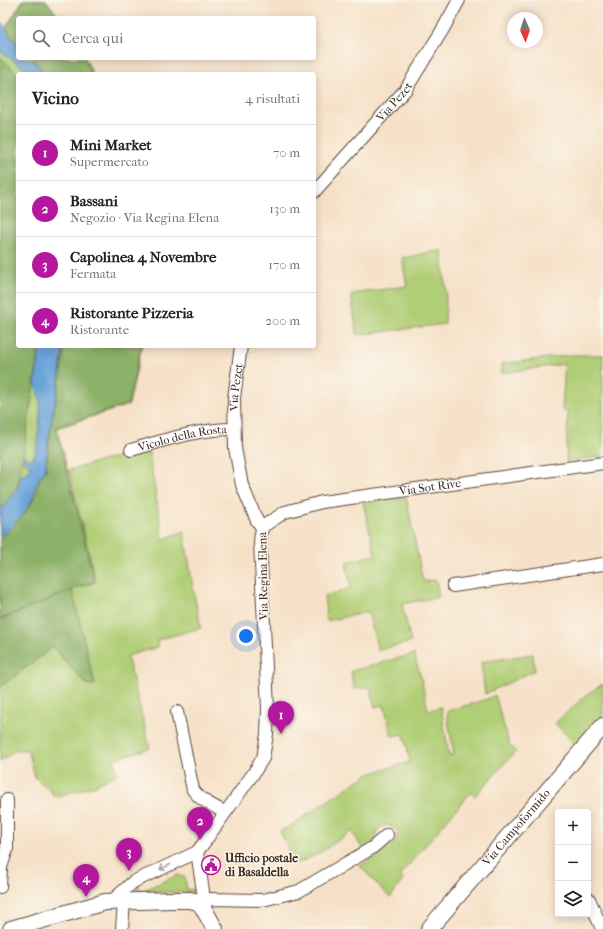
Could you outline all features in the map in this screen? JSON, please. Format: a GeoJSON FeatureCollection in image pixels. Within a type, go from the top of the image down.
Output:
{"type":"FeatureCollection","features":[{"type":"Feature","properties":{"kind":"main road","name":"Via Campoformido"},"geometry":{"type":"LineString","coordinates":[[429,929],[603,726]]}},
{"type":"Feature","properties":{"kind":"main road"},"geometry":{"type":"LineString","coordinates":[[12,929],[118,901],[190,900],[198,902],[202,906],[215,929]]}},
{"type":"Feature","properties":{"kind":"street","name":"Via Pezet"},"geometry":{"type":"LineString","coordinates":[[316,190],[406,89],[444,29],[459,0]]}},
{"type":"Feature","properties":{"kind":"street","name":"Via Pezet"},"geometry":{"type":"LineString","coordinates":[[234,429],[234,398],[241,348]]}},
{"type":"Feature","properties":{"kind":"street","name":"Vicolo della Rosta"},"geometry":{"type":"LineString","coordinates":[[130,450],[197,432],[234,429]]}},
{"type":"Feature","properties":{"kind":"street","name":"Via Regina Elena"},"geometry":{"type":"LineString","coordinates":[[197,852],[263,758],[267,734],[268,685],[260,542],[262,527],[242,485],[235,448],[234,429]]}},
{"type":"Feature","properties":{"kind":"street","name":"Via Sot Rive"},"geometry":{"type":"LineString","coordinates":[[262,527],[285,512],[322,502],[603,463]]}},
{"type":"Feature","properties":{"kind":"street"},"geometry":{"type":"LineString","coordinates":[[453,586],[603,564]]}},
{"type":"Feature","properties":{"kind":"street"},"geometry":{"type":"LineString","coordinates":[[176,712],[193,790],[197,796],[225,812]]}},
{"type":"Feature","properties":{"kind":"street"},"geometry":{"type":"LineString","coordinates":[[0,887],[2,867],[7,849],[7,800]]}},
{"type":"Feature","properties":{"kind":"street"},"geometry":{"type":"LineString","coordinates":[[202,906],[209,899],[263,900],[299,891],[372,848],[387,835]]}},
{"type":"Feature","properties":{"kind":"street"},"geometry":{"type":"LineString","coordinates":[[122,929],[118,901],[133,882],[197,852],[203,891],[202,906]]}},
{"type":"Feature","properties":{"kind":"street"},"geometry":{"type":"LineString","coordinates":[[595,904],[602,929]]}},
{"type":"Feature","properties":{"kind":"green space"},"geometry":{"type":"Polygon","coordinates":[[[23,0],[46,0],[58,16],[16,16],[16,60],[86,60],[92,72],[16,72],[16,348],[142,348],[129,405],[57,428],[95,581],[77,588],[96,582],[69,470],[148,448],[163,539],[184,531],[201,628],[157,640],[158,647],[127,656],[150,748],[114,759],[117,774],[94,786],[54,797],[49,788],[46,788],[35,777],[28,750],[15,750],[0,762],[0,687],[53,647],[86,684],[95,684],[72,590],[0,619],[0,36],[23,0]]]}},
{"type":"Feature","properties":{"kind":"green space"},"geometry":{"type":"Polygon","coordinates":[[[24,0],[45,0],[57,16],[16,16],[16,42],[12,39],[7,27],[24,0]]]}},
{"type":"Feature","properties":{"kind":"green space"},"geometry":{"type":"Polygon","coordinates":[[[0,57],[16,72],[16,348],[37,348],[38,359],[17,489],[0,510],[0,57]]]}},
{"type":"Feature","properties":{"kind":"green space"},"geometry":{"type":"Polygon","coordinates":[[[34,60],[85,60],[91,72],[43,72],[34,60]]]}},
{"type":"Feature","properties":{"kind":"green space"},"geometry":{"type":"Polygon","coordinates":[[[442,250],[446,295],[445,324],[357,335],[351,294],[407,286],[402,258],[442,250]]]}},
{"type":"Feature","properties":{"kind":"green space"},"geometry":{"type":"Polygon","coordinates":[[[64,348],[141,348],[128,404],[56,427],[94,581],[0,619],[0,539],[25,514],[35,496],[41,476],[46,471],[51,426],[60,381],[64,348]]]}},
{"type":"Feature","properties":{"kind":"green space"},"geometry":{"type":"Polygon","coordinates":[[[571,355],[603,355],[603,456],[566,462],[568,411],[562,410],[565,364],[502,373],[501,364],[571,355]]]}},
{"type":"Feature","properties":{"kind":"green space"},"geometry":{"type":"Polygon","coordinates":[[[406,497],[423,581],[436,580],[439,597],[402,604],[411,642],[378,650],[368,612],[327,621],[324,596],[351,588],[346,562],[375,555],[363,502],[406,497]]]}},
{"type":"Feature","properties":{"kind":"green space"},"geometry":{"type":"Polygon","coordinates":[[[72,590],[95,685],[86,684],[53,647],[0,687],[0,620],[72,590]]]}},
{"type":"Feature","properties":{"kind":"green space"},"geometry":{"type":"Polygon","coordinates":[[[414,654],[428,710],[441,707],[449,756],[454,754],[447,716],[448,711],[487,699],[495,695],[509,744],[516,751],[475,796],[471,793],[466,798],[400,875],[403,880],[390,898],[360,866],[395,843],[398,832],[394,828],[383,826],[380,828],[377,831],[374,840],[363,850],[352,831],[318,854],[296,864],[280,831],[287,828],[368,774],[410,762],[404,734],[392,736],[384,705],[375,707],[370,687],[354,689],[351,671],[414,654]]]}},
{"type":"Feature","properties":{"kind":"green space"},"geometry":{"type":"Polygon","coordinates":[[[533,654],[535,670],[485,694],[481,662],[533,654]]]}},
{"type":"Feature","properties":{"kind":"green space"},"geometry":{"type":"Polygon","coordinates":[[[603,684],[603,715],[577,747],[555,723],[590,692],[603,684]]]}},
{"type":"Feature","properties":{"kind":"green space"},"geometry":{"type":"Polygon","coordinates":[[[178,875],[185,878],[187,890],[195,889],[194,892],[137,892],[139,884],[139,890],[144,890],[178,875]]]}},
{"type":"Feature","properties":{"kind":"water"},"geometry":{"type":"Polygon","coordinates":[[[0,20],[16,43],[16,60],[33,60],[42,72],[27,72],[0,51],[0,20]]]}},
{"type":"Feature","properties":{"kind":"water"},"geometry":{"type":"Polygon","coordinates":[[[39,348],[62,348],[59,380],[48,441],[45,471],[36,485],[33,498],[28,507],[17,521],[0,537],[0,511],[17,489],[21,476],[30,469],[31,466],[25,463],[23,457],[26,455],[29,460],[31,460],[36,452],[40,416],[40,400],[35,384],[39,348]]]}},
{"type":"Feature","properties":{"kind":"place","name":"Mini Market"},"geometry":{"type":"Point","coordinates":[281,734]}},
{"type":"Feature","properties":{"kind":"place","name":"Bassani"},"geometry":{"type":"Point","coordinates":[200,840]}},
{"type":"Feature","properties":{"kind":"place","name":"Ufficio postale di Basaldella"},"geometry":{"type":"Point","coordinates":[211,865]}},
{"type":"Feature","properties":{"kind":"place","name":"Capolinea 4 Novembre"},"geometry":{"type":"Point","coordinates":[129,871]}},
{"type":"Feature","properties":{"kind":"place","name":"Ristorante Pizzeria"},"geometry":{"type":"Point","coordinates":[86,897]}}]}
